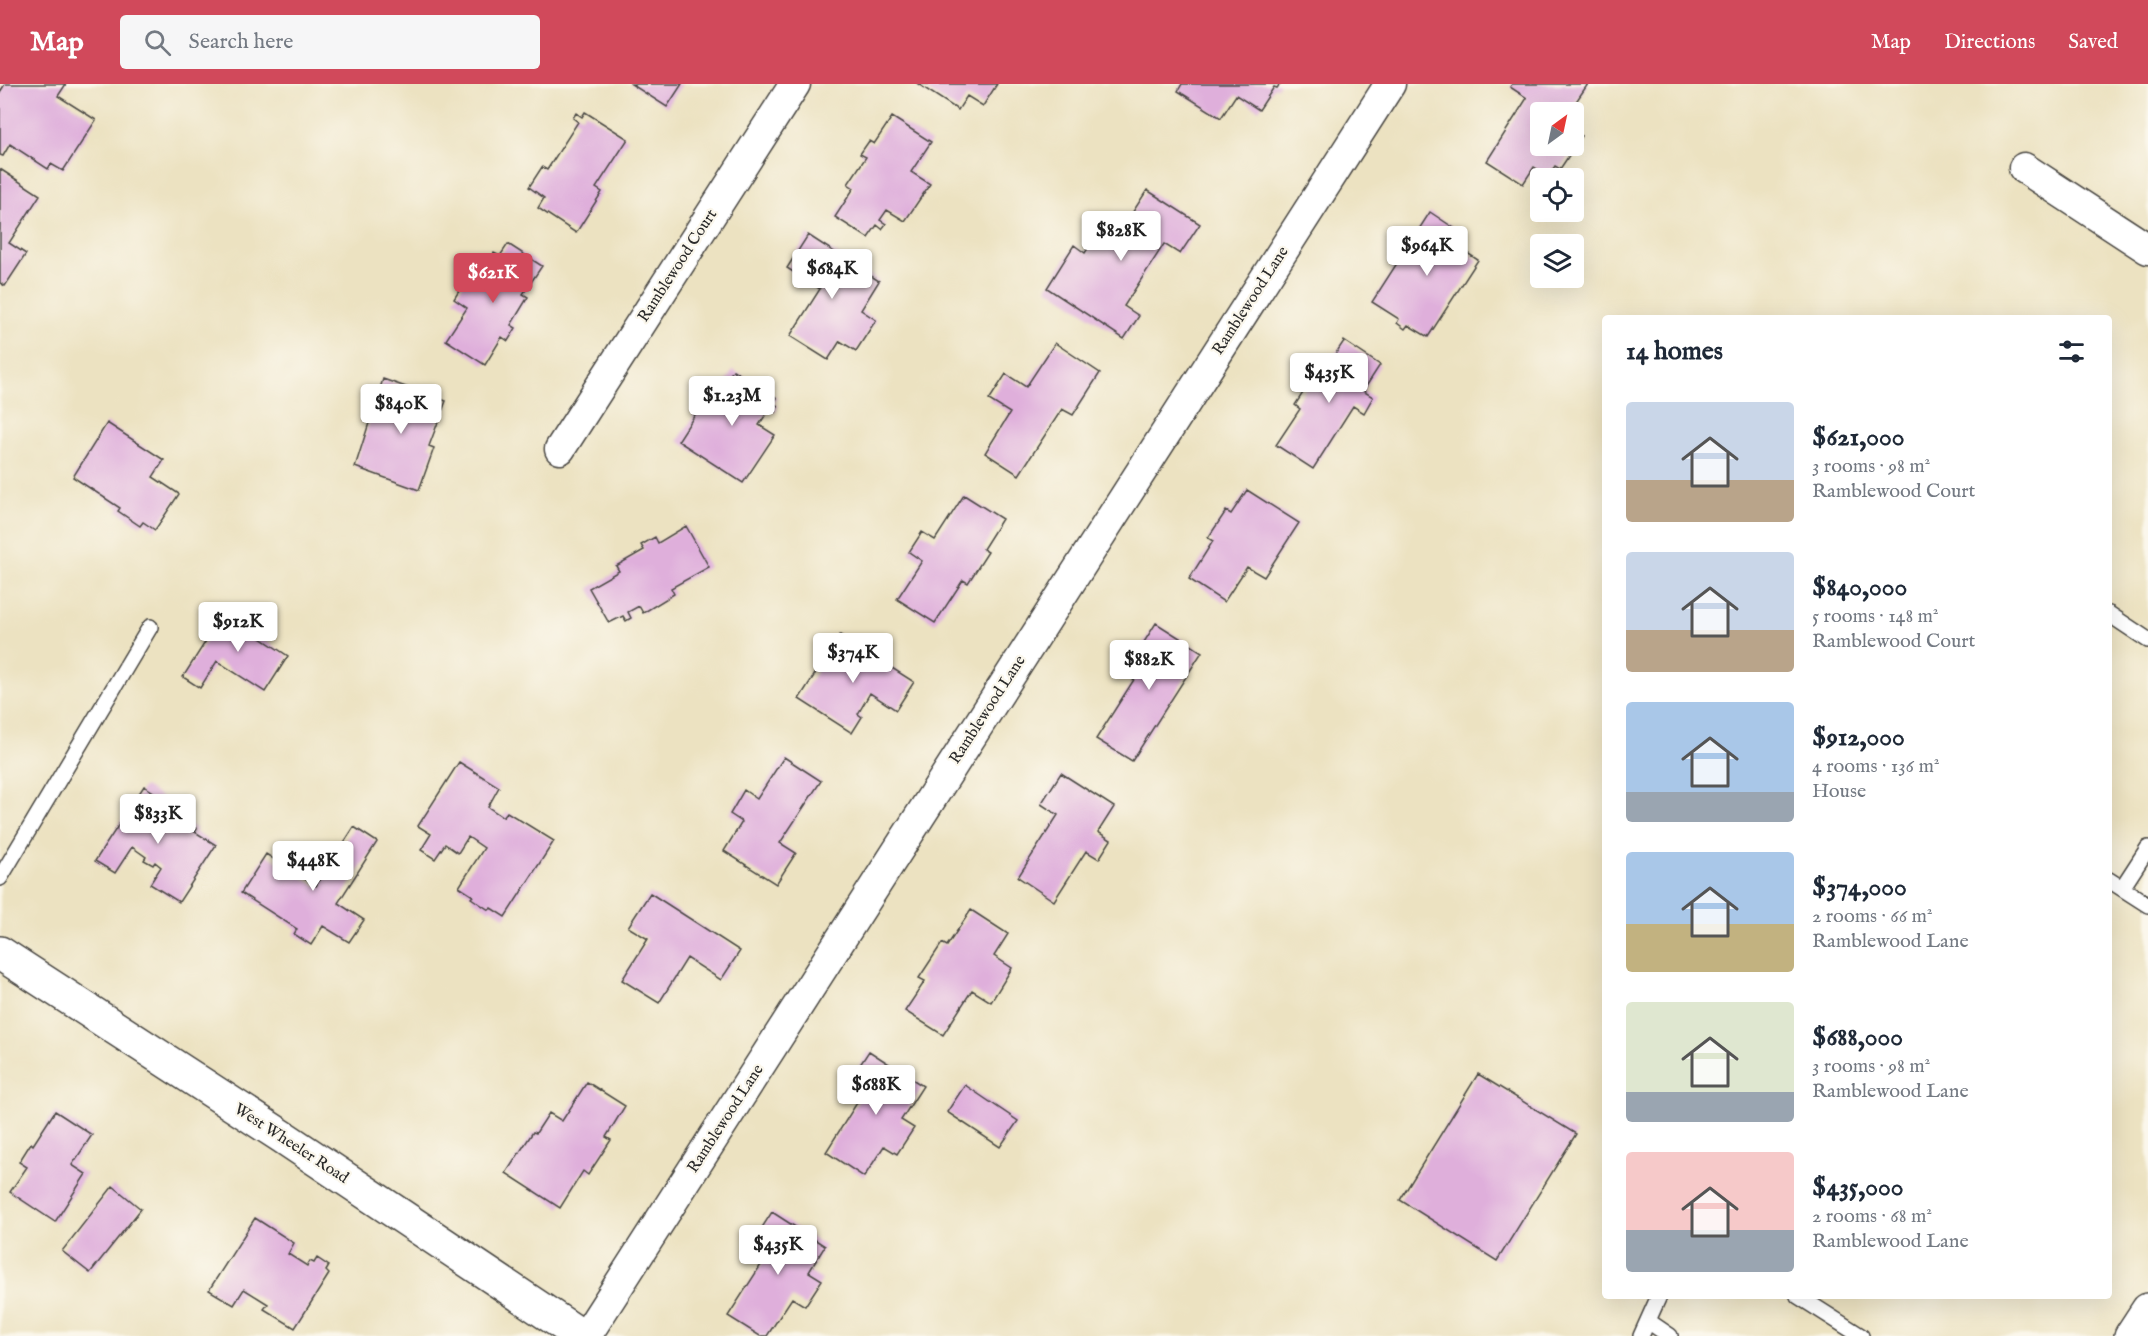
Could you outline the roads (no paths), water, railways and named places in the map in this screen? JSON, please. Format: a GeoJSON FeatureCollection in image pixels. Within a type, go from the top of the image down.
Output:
{"type":"FeatureCollection","features":[{"type":"Feature","properties":{"kind":"street","name":"Ramblewood Court"},"geometry":{"type":"LineString","coordinates":[[560,449],[795,84]]}},
{"type":"Feature","properties":{"kind":"street","name":"Ramblewood Lane"},"geometry":{"type":"LineString","coordinates":[[586,1336],[1390,84]]}},
{"type":"Feature","properties":{"kind":"street"},"geometry":{"type":"LineString","coordinates":[[2024,168],[2148,249]]}},
{"type":"Feature","properties":{"kind":"street","name":"West Wheeler Road"},"geometry":{"type":"LineString","coordinates":[[0,953],[283,1137],[580,1336]]}},
{"type":"Feature","properties":{"kind":"lane"},"geometry":{"type":"LineString","coordinates":[[2112,616],[2148,640]]}},
{"type":"Feature","properties":{"kind":"lane"},"geometry":{"type":"LineString","coordinates":[[0,878],[150,627]]}},
{"type":"Feature","properties":{"kind":"lane"},"geometry":{"type":"LineString","coordinates":[[2148,848],[2115,884],[2148,905]]}},
{"type":"Feature","properties":{"kind":"lane"},"geometry":{"type":"LineString","coordinates":[[1641,1336],[1658,1299]]}},
{"type":"Feature","properties":{"kind":"lane"},"geometry":{"type":"LineString","coordinates":[[1803,1299],[1861,1336]]}},
{"type":"Feature","properties":{"kind":"lane"},"geometry":{"type":"LineString","coordinates":[[1648,1321],[1670,1336]]}}]}
